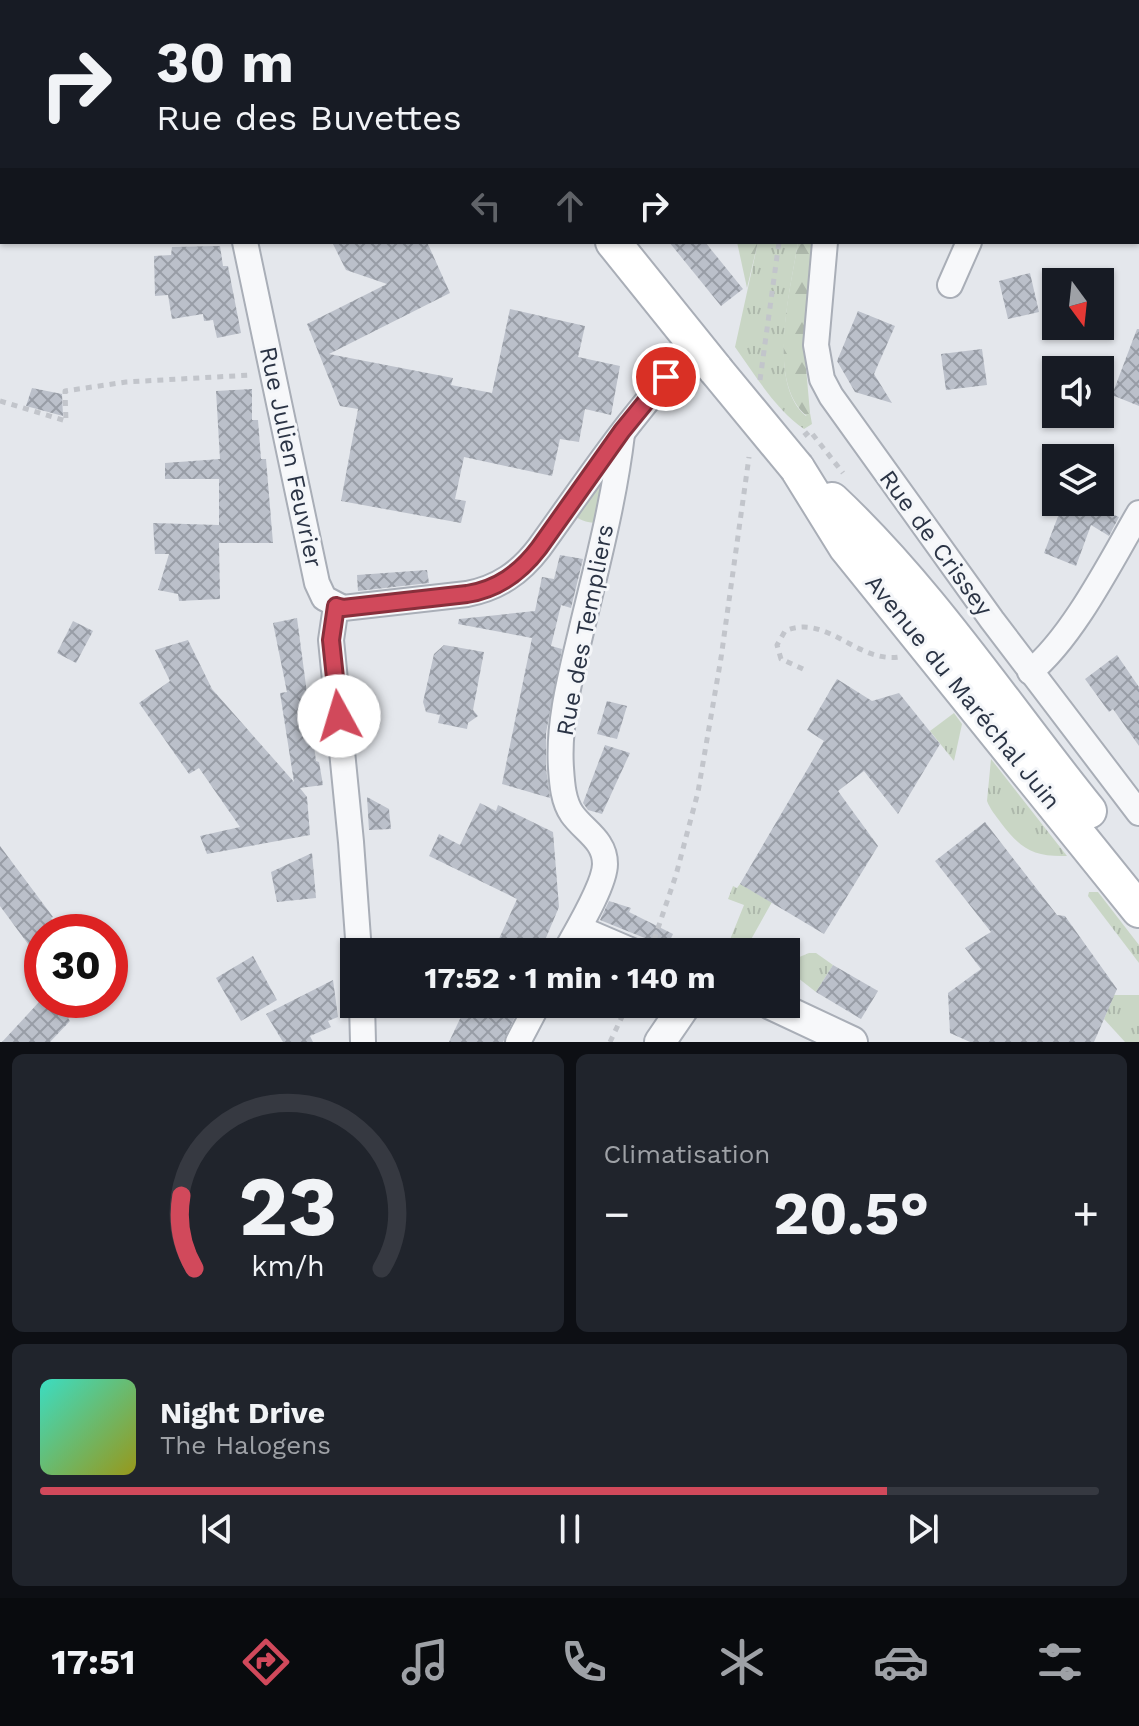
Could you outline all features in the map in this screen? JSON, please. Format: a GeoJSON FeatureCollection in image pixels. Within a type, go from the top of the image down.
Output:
{"type":"FeatureCollection","features":[{"type":"Feature","properties":{"kind":"main road","name":"Avenue du Maréchal Juin"},"geometry":{"type":"LineString","coordinates":[[615,244],[706,359],[800,452],[944,624],[1139,874]]}},
{"type":"Feature","properties":{"kind":"main road","name":"Avenue du Maréchal Juin"},"geometry":{"type":"LineString","coordinates":[[800,452],[846,547],[1139,910]]}},
{"type":"Feature","properties":{"kind":"street","name":"Rue Julien Feuvrier"},"geometry":{"type":"LineString","coordinates":[[245,244],[317,583],[324,598],[336,606]]}},
{"type":"Feature","properties":{"kind":"street","name":"Rue de Crissey"},"geometry":{"type":"LineString","coordinates":[[825,244],[816,345],[822,379],[831,396],[1030,672],[1139,813]]}},
{"type":"Feature","properties":{"kind":"street"},"geometry":{"type":"LineString","coordinates":[[950,285],[968,244]]}},
{"type":"Feature","properties":{"kind":"street"},"geometry":{"type":"LineString","coordinates":[[358,938],[331,640],[336,606],[343,608],[467,594],[483,591],[510,578],[526,565],[622,431],[666,377],[706,359]]}},
{"type":"Feature","properties":{"kind":"street","name":"Rue des Templiers"},"geometry":{"type":"LineString","coordinates":[[573,938],[605,864],[599,843],[567,806],[562,778],[561,738],[572,670],[614,489],[622,431]]}},
{"type":"Feature","properties":{"kind":"street"},"geometry":{"type":"LineString","coordinates":[[1030,672],[1046,659],[1098,583],[1139,513]]}},
{"type":"Feature","properties":{"kind":"street"},"geometry":{"type":"LineString","coordinates":[[579,928],[602,938]]}},
{"type":"Feature","properties":{"kind":"street"},"geometry":{"type":"LineString","coordinates":[[362,1018],[363,1042]]}},
{"type":"Feature","properties":{"kind":"street"},"geometry":{"type":"LineString","coordinates":[[518,1042],[531,1018]]}},
{"type":"Feature","properties":{"kind":"street"},"geometry":{"type":"LineString","coordinates":[[660,1042],[676,1018]]}},
{"type":"Feature","properties":{"kind":"street"},"geometry":{"type":"LineString","coordinates":[[800,1018],[852,1042]]}},
{"type":"Feature","properties":{"kind":"path"},"geometry":{"type":"LineString","coordinates":[[760,381],[779,244]]}},
{"type":"Feature","properties":{"kind":"path"},"geometry":{"type":"LineString","coordinates":[[0,401],[66,421],[65,391],[126,382],[256,375]]}},
{"type":"Feature","properties":{"kind":"path"},"geometry":{"type":"LineString","coordinates":[[800,452],[810,431],[847,478]]}},
{"type":"Feature","properties":{"kind":"path"},"geometry":{"type":"LineString","coordinates":[[655,938],[676,875],[698,792],[721,658],[751,442]]}},
{"type":"Feature","properties":{"kind":"path"},"geometry":{"type":"LineString","coordinates":[[803,669],[781,659],[777,645],[785,631],[803,625],[880,657],[903,656]]}},
{"type":"Feature","properties":{"kind":"path"},"geometry":{"type":"LineString","coordinates":[[610,1042],[621,1018]]}},
{"type":"Feature","properties":{"kind":"green space"},"geometry":{"type":"Polygon","coordinates":[[[737,244],[758,244],[747,288],[737,244]]]}},
{"type":"Feature","properties":{"kind":"green space"},"geometry":{"type":"Polygon","coordinates":[[[758,244],[798,244],[784,334],[784,359],[794,401],[806,416],[810,413],[812,424],[804,429],[775,402],[735,347],[758,244]]]}},
{"type":"Feature","properties":{"kind":"green space"},"geometry":{"type":"Polygon","coordinates":[[[798,244],[818,244],[805,356],[810,413],[807,416],[794,401],[787,381],[784,334],[798,244]]]}},
{"type":"Feature","properties":{"kind":"green space"},"geometry":{"type":"Polygon","coordinates":[[[612,463],[600,523],[579,519],[573,514],[612,463]]]}},
{"type":"Feature","properties":{"kind":"green space"},"geometry":{"type":"Polygon","coordinates":[[[954,713],[962,724],[954,761],[930,731],[954,713]]]}},
{"type":"Feature","properties":{"kind":"green space"},"geometry":{"type":"Polygon","coordinates":[[[991,759],[1067,856],[1045,855],[1029,850],[1001,823],[987,801],[991,759]]]}},
{"type":"Feature","properties":{"kind":"green space"},"geometry":{"type":"Polygon","coordinates":[[[740,884],[772,902],[752,938],[731,938],[744,905],[728,899],[733,886],[737,888],[740,884]]]}},
{"type":"Feature","properties":{"kind":"green space"},"geometry":{"type":"Polygon","coordinates":[[[1089,892],[1098,892],[1139,945],[1139,963],[1088,896],[1089,892]]]}},
{"type":"Feature","properties":{"kind":"green space"},"geometry":{"type":"Polygon","coordinates":[[[816,953],[833,965],[816,992],[800,980],[800,957],[816,953]]]}},
{"type":"Feature","properties":{"kind":"green space"},"geometry":{"type":"Polygon","coordinates":[[[1114,995],[1139,995],[1139,1042],[1125,1042],[1104,1019],[1114,995]]]}},
{"type":"Feature","properties":{"kind":"building"},"geometry":{"type":"Polygon","coordinates":[[[333,244],[428,244],[450,293],[329,354],[453,378],[451,385],[492,393],[510,309],[585,326],[578,357],[620,366],[611,415],[585,409],[579,442],[560,439],[552,476],[464,457],[455,499],[466,501],[461,523],[341,501],[358,409],[340,406],[307,324],[387,284],[346,270],[333,244]]]}},
{"type":"Feature","properties":{"kind":"building"},"geometry":{"type":"Polygon","coordinates":[[[671,244],[707,244],[743,289],[721,306],[671,244]]]}},
{"type":"Feature","properties":{"kind":"building"},"geometry":{"type":"Polygon","coordinates":[[[220,246],[223,266],[228,266],[241,333],[217,338],[213,320],[204,321],[203,314],[172,319],[168,295],[155,296],[154,256],[171,255],[172,247],[220,246]]]}},
{"type":"Feature","properties":{"kind":"building"},"geometry":{"type":"Polygon","coordinates":[[[1030,273],[1039,312],[1008,319],[999,281],[1030,273]]]}},
{"type":"Feature","properties":{"kind":"building"},"geometry":{"type":"Polygon","coordinates":[[[858,311],[895,326],[874,374],[892,403],[855,392],[837,361],[858,311]]]}},
{"type":"Feature","properties":{"kind":"building"},"geometry":{"type":"Polygon","coordinates":[[[1139,329],[1139,406],[1114,396],[1139,329]]]}},
{"type":"Feature","properties":{"kind":"building"},"geometry":{"type":"Polygon","coordinates":[[[982,349],[987,385],[946,390],[941,354],[982,349]]]}},
{"type":"Feature","properties":{"kind":"building"},"geometry":{"type":"Polygon","coordinates":[[[32,388],[62,394],[63,416],[26,406],[32,388]]]}},
{"type":"Feature","properties":{"kind":"building"},"geometry":{"type":"Polygon","coordinates":[[[252,389],[252,420],[258,420],[261,459],[266,459],[273,543],[219,543],[220,599],[179,601],[178,594],[158,590],[169,554],[155,554],[153,523],[219,525],[219,479],[165,479],[165,463],[220,459],[216,391],[252,389]]]}},
{"type":"Feature","properties":{"kind":"building"},"geometry":{"type":"Polygon","coordinates":[[[1058,516],[1119,517],[1109,536],[1091,525],[1076,566],[1044,553],[1058,516]]]}},
{"type":"Feature","properties":{"kind":"building"},"geometry":{"type":"Polygon","coordinates":[[[560,555],[583,559],[571,608],[561,605],[551,646],[562,649],[546,733],[550,798],[502,784],[532,638],[458,624],[459,619],[535,611],[542,577],[554,579],[560,555]]]}},
{"type":"Feature","properties":{"kind":"building"},"geometry":{"type":"Polygon","coordinates":[[[427,570],[429,583],[358,591],[357,575],[427,570]]]}},
{"type":"Feature","properties":{"kind":"building"},"geometry":{"type":"Polygon","coordinates":[[[297,618],[316,761],[319,762],[323,785],[300,788],[307,797],[310,835],[207,854],[200,836],[240,827],[199,768],[189,774],[139,703],[170,681],[155,650],[188,640],[212,689],[294,782],[280,693],[287,692],[273,623],[297,618]]]}},
{"type":"Feature","properties":{"kind":"building"},"geometry":{"type":"Polygon","coordinates":[[[73,621],[93,631],[76,663],[57,653],[73,621]]]}},
{"type":"Feature","properties":{"kind":"building"},"geometry":{"type":"Polygon","coordinates":[[[444,645],[484,652],[473,710],[478,716],[468,723],[467,729],[438,723],[440,715],[426,712],[423,702],[434,654],[444,645]]]}},
{"type":"Feature","properties":{"kind":"building"},"geometry":{"type":"Polygon","coordinates":[[[1117,655],[1139,687],[1139,746],[1113,709],[1109,712],[1085,679],[1117,655]]]}},
{"type":"Feature","properties":{"kind":"building"},"geometry":{"type":"Polygon","coordinates":[[[837,679],[872,701],[899,693],[940,744],[898,814],[864,771],[838,791],[878,846],[824,934],[740,884],[824,741],[807,730],[837,679]]]}},
{"type":"Feature","properties":{"kind":"building"},"geometry":{"type":"Polygon","coordinates":[[[607,701],[627,706],[617,739],[597,734],[607,701]]]}},
{"type":"Feature","properties":{"kind":"building"},"geometry":{"type":"Polygon","coordinates":[[[605,745],[630,753],[602,814],[588,810],[583,803],[605,745]]]}},
{"type":"Feature","properties":{"kind":"building"},"geometry":{"type":"Polygon","coordinates":[[[367,797],[389,809],[391,829],[369,830],[367,797]]]}},
{"type":"Feature","properties":{"kind":"building"},"geometry":{"type":"Polygon","coordinates":[[[480,803],[496,811],[498,805],[553,832],[559,907],[546,938],[499,938],[517,899],[429,856],[439,834],[460,845],[480,803]]]}},
{"type":"Feature","properties":{"kind":"building"},"geometry":{"type":"Polygon","coordinates":[[[985,822],[1057,915],[1065,916],[1117,989],[1094,1042],[970,1042],[950,1033],[948,993],[981,969],[965,948],[991,932],[935,861],[985,822]]]}},
{"type":"Feature","properties":{"kind":"building"},"geometry":{"type":"Polygon","coordinates":[[[0,846],[51,914],[24,914],[24,939],[0,906],[0,846]]]}},
{"type":"Feature","properties":{"kind":"building"},"geometry":{"type":"Polygon","coordinates":[[[312,853],[316,898],[277,902],[271,872],[312,853]]]}},
{"type":"Feature","properties":{"kind":"building"},"geometry":{"type":"Polygon","coordinates":[[[609,901],[631,908],[629,912],[673,934],[671,938],[645,938],[600,920],[609,901]]]}},
{"type":"Feature","properties":{"kind":"building"},"geometry":{"type":"Polygon","coordinates":[[[253,956],[277,1000],[241,1021],[216,978],[253,956]]]}},
{"type":"Feature","properties":{"kind":"building"},"geometry":{"type":"Polygon","coordinates":[[[833,965],[878,991],[861,1019],[816,992],[833,965]]]}},
{"type":"Feature","properties":{"kind":"building"},"geometry":{"type":"Polygon","coordinates":[[[333,980],[338,1017],[328,1021],[331,1027],[310,1036],[313,1042],[283,1042],[266,1014],[333,980]]]}},
{"type":"Feature","properties":{"kind":"building"},"geometry":{"type":"Polygon","coordinates":[[[24,1018],[68,1018],[70,1021],[50,1042],[2,1042],[24,1018]]]}},
{"type":"Feature","properties":{"kind":"building"},"geometry":{"type":"Polygon","coordinates":[[[460,1018],[514,1018],[503,1042],[449,1042],[460,1018]]]}},
{"type":"Feature","properties":{"kind":"route"},"geometry":{"type":"LineString","coordinates":[[339,716],[331,640],[336,606],[343,608],[467,594],[483,591],[510,578],[526,565],[622,431],[666,377]]}}]}
